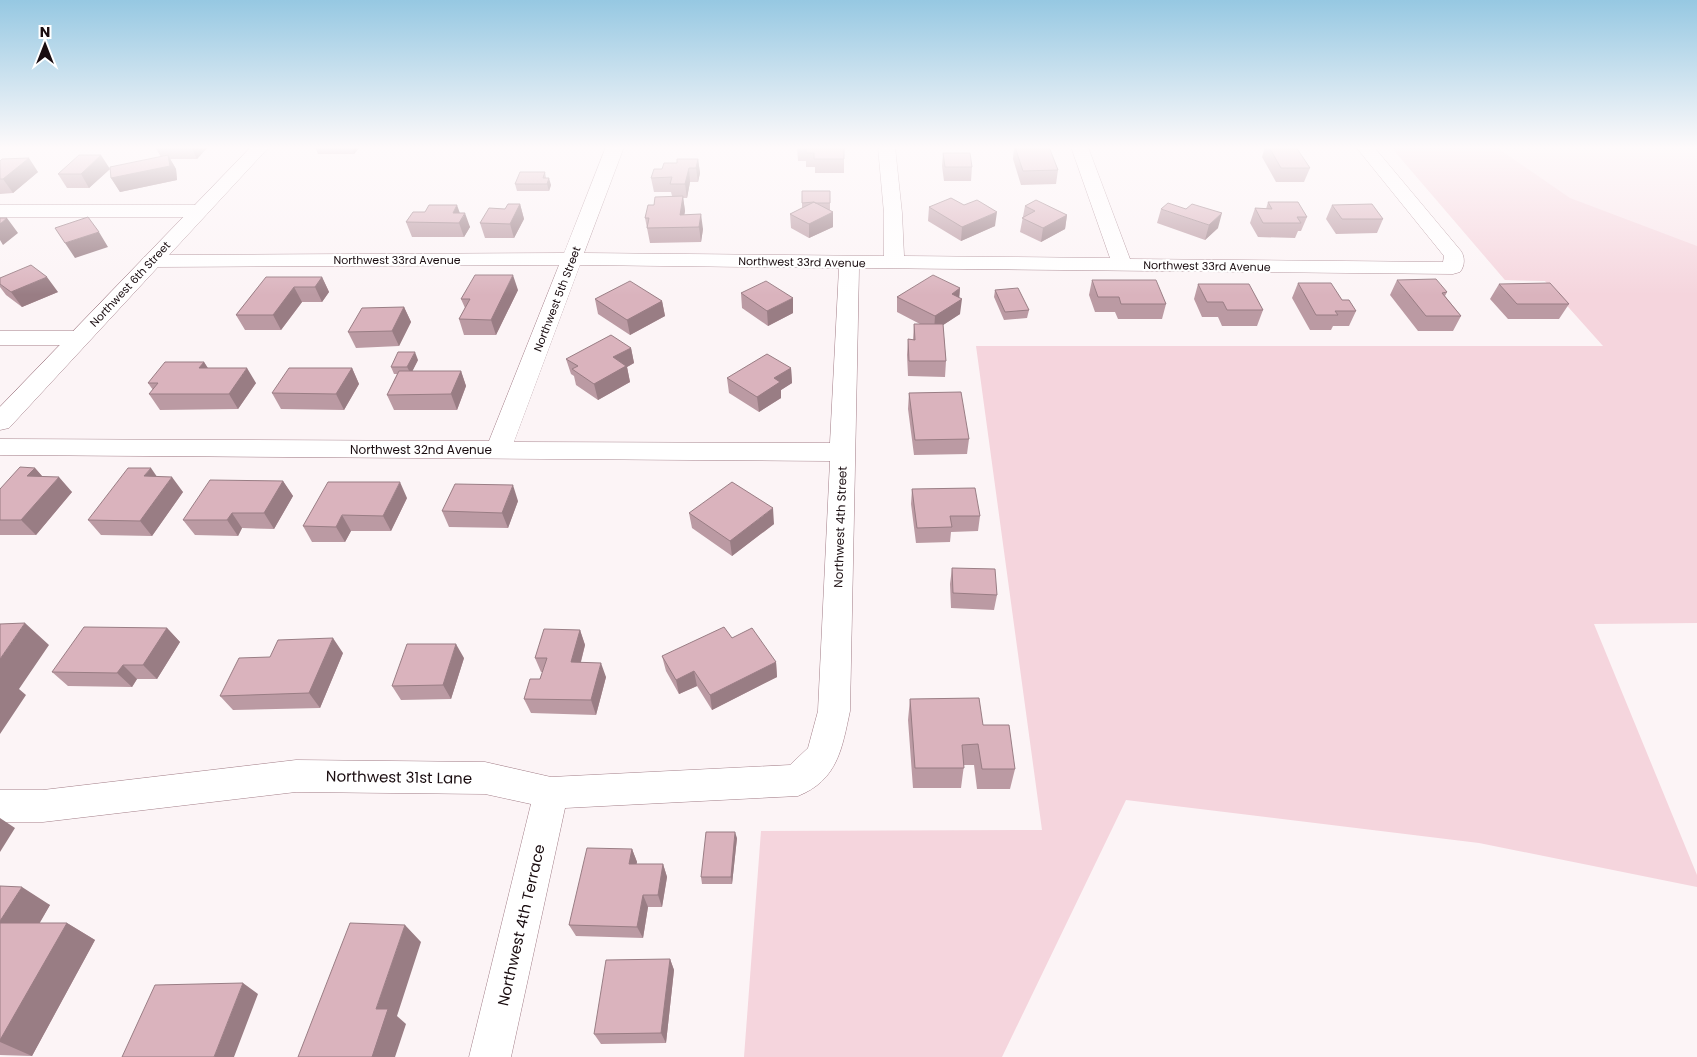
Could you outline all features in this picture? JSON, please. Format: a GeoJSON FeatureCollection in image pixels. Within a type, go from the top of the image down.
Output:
{"type":"FeatureCollection","features":[{"type":"Feature","properties":{"kind":"street","name":"Northwest 6th Street"},"geometry":{"type":"LineString","coordinates":[[0,422],[213,196]]}},
{"type":"Feature","properties":{"kind":"street","name":"Northwest 5th Street"},"geometry":{"type":"LineString","coordinates":[[498,450],[597,196]]}},
{"type":"Feature","properties":{"kind":"street"},"geometry":{"type":"LineString","coordinates":[[891,196],[894,263]]}},
{"type":"Feature","properties":{"kind":"street"},"geometry":{"type":"LineString","coordinates":[[1098,196],[1122,265]]}},
{"type":"Feature","properties":{"kind":"street","name":"Northwest 33rd Avenue"},"geometry":{"type":"LineString","coordinates":[[151,262],[573,260],[1452,268],[1454,255],[1406,196]]}},
{"type":"Feature","properties":{"kind":"street"},"geometry":{"type":"LineString","coordinates":[[0,211],[199,211]]}},
{"type":"Feature","properties":{"kind":"street","name":"Northwest 4th Street"},"geometry":{"type":"LineString","coordinates":[[798,780],[823,756],[834,711],[849,263]]}},
{"type":"Feature","properties":{"kind":"street"},"geometry":{"type":"LineString","coordinates":[[0,338],[79,338]]}},
{"type":"Feature","properties":{"kind":"street","name":"Northwest 32nd Avenue"},"geometry":{"type":"LineString","coordinates":[[0,446],[842,452]]}},
{"type":"Feature","properties":{"kind":"street","name":"Northwest 31st Lane"},"geometry":{"type":"LineString","coordinates":[[0,806],[44,806],[296,776],[485,778],[551,793],[798,780]]}},
{"type":"Feature","properties":{"kind":"street","name":"Northwest 4th Terrace"},"geometry":{"type":"LineString","coordinates":[[490,1057],[551,793]]}},
{"type":"Feature","properties":{"kind":"shaded area"},"geometry":{"type":"Polygon","coordinates":[[[1433,196],[1697,196],[1697,346],[1604,346],[1545,281],[1505,280],[1433,196]]]}},
{"type":"Feature","properties":{"kind":"shaded area"},"geometry":{"type":"Polygon","coordinates":[[[1433,196],[1568,196],[1697,246],[1697,623],[1594,624],[1697,875],[1697,887],[1479,843],[1126,800],[1002,1057],[744,1057],[761,831],[1042,830],[976,346],[1603,346],[1545,281],[1505,280],[1433,196]]]}},
{"type":"Feature","properties":{"kind":"building"},"geometry":{"type":"Polygon","coordinates":[[[683,196],[680,215],[701,214],[699,227],[647,228],[649,218],[645,218],[648,205],[654,205],[655,197],[683,196]]]}},
{"type":"Feature","properties":{"kind":"building"},"geometry":{"type":"Polygon","coordinates":[[[802,196],[830,196],[830,203],[802,203],[802,196]]]}},
{"type":"Feature","properties":{"kind":"building"},"geometry":{"type":"Polygon","coordinates":[[[951,198],[964,205],[977,200],[997,212],[962,227],[929,207],[951,198]]]}},
{"type":"Feature","properties":{"kind":"building"},"geometry":{"type":"Polygon","coordinates":[[[1036,200],[1067,215],[1043,228],[1022,218],[1035,211],[1025,206],[1036,200]]]}},
{"type":"Feature","properties":{"kind":"building"},"geometry":{"type":"Polygon","coordinates":[[[814,202],[833,212],[809,224],[790,214],[814,202]]]}},
{"type":"Feature","properties":{"kind":"building"},"geometry":{"type":"Polygon","coordinates":[[[1268,202],[1298,202],[1307,217],[1297,217],[1301,223],[1263,223],[1255,208],[1272,209],[1268,202]]]}},
{"type":"Feature","properties":{"kind":"building"},"geometry":{"type":"Polygon","coordinates":[[[1168,203],[1186,209],[1192,204],[1222,213],[1209,225],[1161,209],[1168,203]]]}},
{"type":"Feature","properties":{"kind":"building"},"geometry":{"type":"Polygon","coordinates":[[[508,204],[520,204],[510,224],[480,223],[489,208],[505,209],[508,204]]]}},
{"type":"Feature","properties":{"kind":"building"},"geometry":{"type":"Polygon","coordinates":[[[1372,204],[1383,219],[1342,219],[1332,205],[1372,204]]]}},
{"type":"Feature","properties":{"kind":"building"},"geometry":{"type":"Polygon","coordinates":[[[429,205],[457,205],[453,213],[465,213],[459,223],[406,222],[413,212],[425,212],[429,205]]]}},
{"type":"Feature","properties":{"kind":"building"},"geometry":{"type":"Polygon","coordinates":[[[88,217],[99,232],[65,243],[55,228],[88,217]]]}},
{"type":"Feature","properties":{"kind":"building"},"geometry":{"type":"Polygon","coordinates":[[[0,218],[7,218],[0,224],[0,218]]]}},
{"type":"Feature","properties":{"kind":"building"},"geometry":{"type":"Polygon","coordinates":[[[31,265],[47,277],[11,292],[0,284],[0,278],[31,265]]]}},
{"type":"Feature","properties":{"kind":"building"},"geometry":{"type":"Polygon","coordinates":[[[475,275],[513,275],[491,320],[459,319],[470,299],[461,299],[475,275]]]}},
{"type":"Feature","properties":{"kind":"building"},"geometry":{"type":"Polygon","coordinates":[[[933,275],[960,288],[952,294],[962,299],[935,316],[897,297],[933,275]]]}},
{"type":"Feature","properties":{"kind":"building"},"geometry":{"type":"Polygon","coordinates":[[[266,277],[322,277],[315,287],[294,287],[273,315],[236,315],[266,277]]]}},
{"type":"Feature","properties":{"kind":"building"},"geometry":{"type":"Polygon","coordinates":[[[1436,279],[1447,292],[1442,293],[1461,316],[1426,316],[1397,280],[1436,279]]]}},
{"type":"Feature","properties":{"kind":"building"},"geometry":{"type":"Polygon","coordinates":[[[1092,280],[1156,280],[1166,304],[1121,304],[1119,297],[1098,297],[1092,280]]]}},
{"type":"Feature","properties":{"kind":"building"},"geometry":{"type":"Polygon","coordinates":[[[630,281],[662,301],[627,320],[595,299],[630,281]]]}},
{"type":"Feature","properties":{"kind":"building"},"geometry":{"type":"Polygon","coordinates":[[[766,281],[793,298],[767,311],[741,293],[766,281]]]}},
{"type":"Feature","properties":{"kind":"building"},"geometry":{"type":"Polygon","coordinates":[[[1298,283],[1331,283],[1342,300],[1349,300],[1356,311],[1335,311],[1338,315],[1316,315],[1298,283]]]}},
{"type":"Feature","properties":{"kind":"building"},"geometry":{"type":"Polygon","coordinates":[[[1550,283],[1569,304],[1517,304],[1499,284],[1550,283]]]}},
{"type":"Feature","properties":{"kind":"building"},"geometry":{"type":"Polygon","coordinates":[[[1198,284],[1249,284],[1263,310],[1227,310],[1223,302],[1207,302],[1198,284]]]}},
{"type":"Feature","properties":{"kind":"building"},"geometry":{"type":"Polygon","coordinates":[[[1018,288],[1029,310],[1005,312],[995,290],[1018,288]]]}},
{"type":"Feature","properties":{"kind":"building"},"geometry":{"type":"Polygon","coordinates":[[[404,307],[392,331],[348,332],[362,308],[404,307]]]}},
{"type":"Feature","properties":{"kind":"building"},"geometry":{"type":"Polygon","coordinates":[[[914,324],[943,324],[946,361],[909,361],[908,339],[915,340],[914,324]]]}},
{"type":"Feature","properties":{"kind":"building"},"geometry":{"type":"Polygon","coordinates":[[[611,335],[631,348],[613,357],[626,366],[594,384],[572,369],[578,366],[566,359],[611,335]]]}},
{"type":"Feature","properties":{"kind":"building"},"geometry":{"type":"Polygon","coordinates":[[[398,352],[415,352],[407,367],[391,367],[398,352]]]}},
{"type":"Feature","properties":{"kind":"building"},"geometry":{"type":"Polygon","coordinates":[[[767,354],[791,368],[774,378],[780,382],[757,397],[727,378],[767,354]]]}},
{"type":"Feature","properties":{"kind":"building"},"geometry":{"type":"Polygon","coordinates":[[[165,362],[204,362],[199,368],[247,368],[229,394],[149,394],[158,383],[148,383],[165,362]]]}},
{"type":"Feature","properties":{"kind":"building"},"geometry":{"type":"Polygon","coordinates":[[[289,368],[352,368],[336,394],[272,393],[289,368]]]}},
{"type":"Feature","properties":{"kind":"building"},"geometry":{"type":"Polygon","coordinates":[[[399,371],[461,371],[451,394],[387,395],[399,371]]]}},
{"type":"Feature","properties":{"kind":"building"},"geometry":{"type":"Polygon","coordinates":[[[961,392],[969,439],[915,440],[909,393],[961,392]]]}},
{"type":"Feature","properties":{"kind":"building"},"geometry":{"type":"Polygon","coordinates":[[[20,467],[35,468],[27,476],[59,477],[21,520],[0,520],[0,489],[20,467]]]}},
{"type":"Feature","properties":{"kind":"building"},"geometry":{"type":"Polygon","coordinates":[[[128,468],[151,468],[144,476],[172,477],[140,521],[88,520],[128,468]]]}},
{"type":"Feature","properties":{"kind":"building"},"geometry":{"type":"Polygon","coordinates":[[[210,480],[283,481],[264,513],[232,513],[227,520],[183,520],[210,480]]]}},
{"type":"Feature","properties":{"kind":"building"},"geometry":{"type":"Polygon","coordinates":[[[328,482],[400,482],[383,516],[342,515],[336,527],[303,526],[328,482]]]}},
{"type":"Feature","properties":{"kind":"building"},"geometry":{"type":"Polygon","coordinates":[[[732,482],[773,508],[730,541],[689,513],[732,482]]]}},
{"type":"Feature","properties":{"kind":"building"},"geometry":{"type":"Polygon","coordinates":[[[455,484],[513,485],[502,513],[442,511],[455,484]]]}},
{"type":"Feature","properties":{"kind":"building"},"geometry":{"type":"Polygon","coordinates":[[[975,488],[980,516],[950,516],[952,527],[917,528],[912,489],[975,488]]]}},
{"type":"Feature","properties":{"kind":"building"},"geometry":{"type":"Polygon","coordinates":[[[952,568],[995,569],[997,595],[953,593],[952,568]]]}},
{"type":"Feature","properties":{"kind":"building"},"geometry":{"type":"Polygon","coordinates":[[[25,623],[0,659],[0,624],[25,623]]]}},
{"type":"Feature","properties":{"kind":"building"},"geometry":{"type":"Polygon","coordinates":[[[84,627],[167,628],[143,665],[123,665],[117,673],[52,672],[84,627]]]}},
{"type":"Feature","properties":{"kind":"building"},"geometry":{"type":"Polygon","coordinates":[[[724,627],[732,638],[752,628],[776,662],[710,695],[694,671],[676,680],[662,656],[724,627]]]}},
{"type":"Feature","properties":{"kind":"building"},"geometry":{"type":"Polygon","coordinates":[[[544,629],[580,630],[571,662],[601,663],[591,700],[524,699],[530,679],[540,679],[547,658],[535,658],[544,629]]]}},
{"type":"Feature","properties":{"kind":"building"},"geometry":{"type":"Polygon","coordinates":[[[333,638],[309,693],[220,696],[239,658],[270,657],[278,640],[333,638]]]}},
{"type":"Feature","properties":{"kind":"building"},"geometry":{"type":"Polygon","coordinates":[[[407,644],[456,644],[443,685],[392,686],[407,644]]]}},
{"type":"Feature","properties":{"kind":"building"},"geometry":{"type":"Polygon","coordinates":[[[979,698],[983,725],[1009,725],[1015,769],[982,769],[978,744],[962,745],[964,768],[915,768],[910,699],[979,698]]]}},
{"type":"Feature","properties":{"kind":"building"},"geometry":{"type":"Polygon","coordinates":[[[706,832],[735,832],[731,877],[701,877],[706,832]]]}},
{"type":"Feature","properties":{"kind":"building"},"geometry":{"type":"Polygon","coordinates":[[[587,848],[632,849],[629,864],[663,864],[658,895],[643,895],[637,927],[569,925],[587,848]]]}},
{"type":"Feature","properties":{"kind":"building"},"geometry":{"type":"Polygon","coordinates":[[[0,886],[22,887],[0,921],[0,886]]]}},
{"type":"Feature","properties":{"kind":"building"},"geometry":{"type":"Polygon","coordinates":[[[0,923],[67,923],[0,1040],[0,923]]]}},
{"type":"Feature","properties":{"kind":"building"},"geometry":{"type":"Polygon","coordinates":[[[350,923],[405,925],[376,1009],[388,1009],[372,1057],[298,1057],[350,923]]]}},
{"type":"Feature","properties":{"kind":"building"},"geometry":{"type":"Polygon","coordinates":[[[670,959],[661,1033],[594,1034],[606,960],[670,959]]]}},
{"type":"Feature","properties":{"kind":"building"},"geometry":{"type":"Polygon","coordinates":[[[243,983],[214,1057],[122,1057],[155,985],[243,983]]]}}]}
